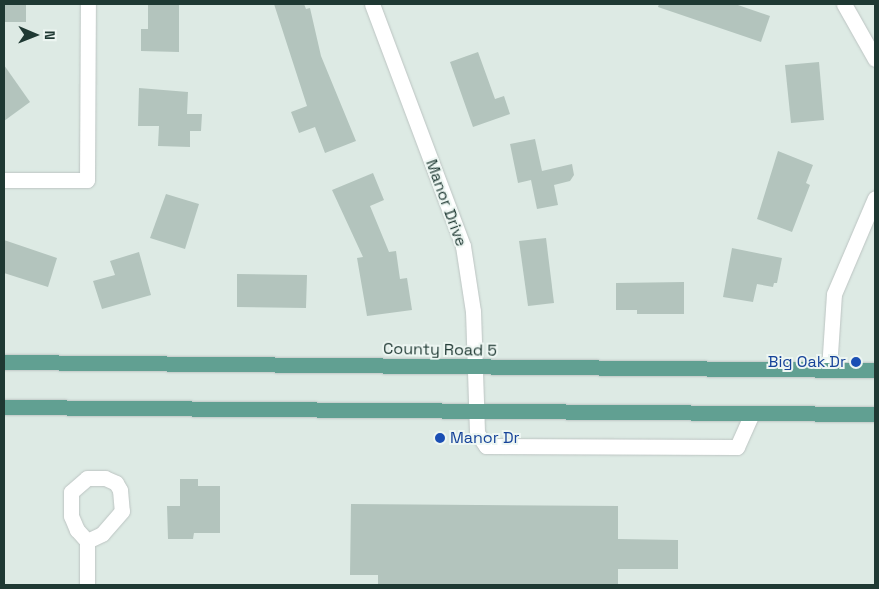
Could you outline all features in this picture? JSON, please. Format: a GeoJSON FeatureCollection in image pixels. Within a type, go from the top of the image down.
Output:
{"type":"FeatureCollection","features":[{"type":"Feature","properties":{"kind":"main road","name":"County Road 5"},"geometry":{"type":"LineString","coordinates":[[4,362],[474,368],[875,370]]}},
{"type":"Feature","properties":{"kind":"main road"},"geometry":{"type":"LineString","coordinates":[[4,407],[875,414]]}},
{"type":"Feature","properties":{"kind":"street"},"geometry":{"type":"LineString","coordinates":[[4,180],[87,180],[88,4]]}},
{"type":"Feature","properties":{"kind":"street","name":"Manor Drive"},"geometry":{"type":"LineString","coordinates":[[372,4],[463,246],[473,312],[477,433],[486,446],[737,447],[752,413]]}},
{"type":"Feature","properties":{"kind":"street"},"geometry":{"type":"LineString","coordinates":[[844,4],[875,59]]}},
{"type":"Feature","properties":{"kind":"street"},"geometry":{"type":"LineString","coordinates":[[829,369],[834,294],[875,198]]}},
{"type":"Feature","properties":{"kind":"street"},"geometry":{"type":"LineString","coordinates":[[87,541],[87,585]]}},
{"type":"Feature","properties":{"kind":"building"},"geometry":{"type":"Polygon","coordinates":[[[4,4],[26,4],[26,22],[4,22],[4,4]]]}},
{"type":"Feature","properties":{"kind":"building"},"geometry":{"type":"Polygon","coordinates":[[[148,4],[179,4],[179,52],[141,51],[141,29],[148,29],[148,4]]]}},
{"type":"Feature","properties":{"kind":"building"},"geometry":{"type":"Polygon","coordinates":[[[274,4],[304,4],[306,9],[310,8],[321,56],[356,141],[325,153],[315,127],[299,133],[291,112],[307,106],[274,4]]]}},
{"type":"Feature","properties":{"kind":"building"},"geometry":{"type":"Polygon","coordinates":[[[659,4],[735,4],[770,16],[761,42],[658,7],[659,4]]]}},
{"type":"Feature","properties":{"kind":"building"},"geometry":{"type":"Polygon","coordinates":[[[478,52],[495,99],[504,96],[510,114],[473,127],[450,62],[478,52]]]}},
{"type":"Feature","properties":{"kind":"building"},"geometry":{"type":"Polygon","coordinates":[[[819,62],[824,120],[791,123],[785,65],[819,62]]]}},
{"type":"Feature","properties":{"kind":"building"},"geometry":{"type":"Polygon","coordinates":[[[4,65],[30,102],[4,121],[4,65]]]}},
{"type":"Feature","properties":{"kind":"building"},"geometry":{"type":"Polygon","coordinates":[[[139,88],[188,92],[187,114],[202,114],[201,131],[190,131],[190,147],[158,146],[159,126],[138,126],[139,88]]]}},
{"type":"Feature","properties":{"kind":"building"},"geometry":{"type":"Polygon","coordinates":[[[535,139],[542,171],[572,164],[574,175],[570,181],[554,185],[558,205],[537,209],[531,180],[518,183],[510,144],[535,139]]]}},
{"type":"Feature","properties":{"kind":"building"},"geometry":{"type":"Polygon","coordinates":[[[778,151],[813,165],[806,183],[810,185],[792,232],[757,219],[778,151]]]}},
{"type":"Feature","properties":{"kind":"building"},"geometry":{"type":"Polygon","coordinates":[[[373,173],[384,200],[370,206],[389,252],[396,251],[400,279],[407,278],[412,310],[367,316],[357,258],[363,257],[332,190],[373,173]]]}},
{"type":"Feature","properties":{"kind":"building"},"geometry":{"type":"Polygon","coordinates":[[[166,194],[199,204],[185,249],[150,238],[166,194]]]}},
{"type":"Feature","properties":{"kind":"building"},"geometry":{"type":"Polygon","coordinates":[[[546,238],[554,303],[528,306],[519,241],[546,238]]]}},
{"type":"Feature","properties":{"kind":"building"},"geometry":{"type":"Polygon","coordinates":[[[4,240],[57,258],[48,287],[4,273],[4,240]]]}},
{"type":"Feature","properties":{"kind":"building"},"geometry":{"type":"Polygon","coordinates":[[[732,248],[782,258],[777,283],[774,283],[773,287],[757,284],[753,302],[723,297],[732,248]]]}},
{"type":"Feature","properties":{"kind":"building"},"geometry":{"type":"Polygon","coordinates":[[[139,252],[151,295],[102,309],[93,281],[115,275],[110,261],[139,252]]]}},
{"type":"Feature","properties":{"kind":"building"},"geometry":{"type":"Polygon","coordinates":[[[237,274],[307,275],[306,308],[237,307],[237,274]]]}},
{"type":"Feature","properties":{"kind":"building"},"geometry":{"type":"Polygon","coordinates":[[[684,282],[684,314],[637,314],[637,310],[616,310],[616,283],[684,282]]]}},
{"type":"Feature","properties":{"kind":"building"},"geometry":{"type":"Polygon","coordinates":[[[180,479],[198,479],[198,486],[220,486],[220,533],[194,533],[193,539],[168,539],[167,506],[180,506],[180,479]]]}},
{"type":"Feature","properties":{"kind":"building"},"geometry":{"type":"Polygon","coordinates":[[[351,504],[618,506],[618,539],[678,540],[678,569],[618,569],[618,585],[378,585],[378,575],[350,575],[351,504]]]}},
{"type":"Feature","properties":{"kind":"place","name":"Big Oak Dr"},"geometry":{"type":"Point","coordinates":[856,362]}},
{"type":"Feature","properties":{"kind":"place","name":"Manor Dr"},"geometry":{"type":"Point","coordinates":[440,438]}}]}
